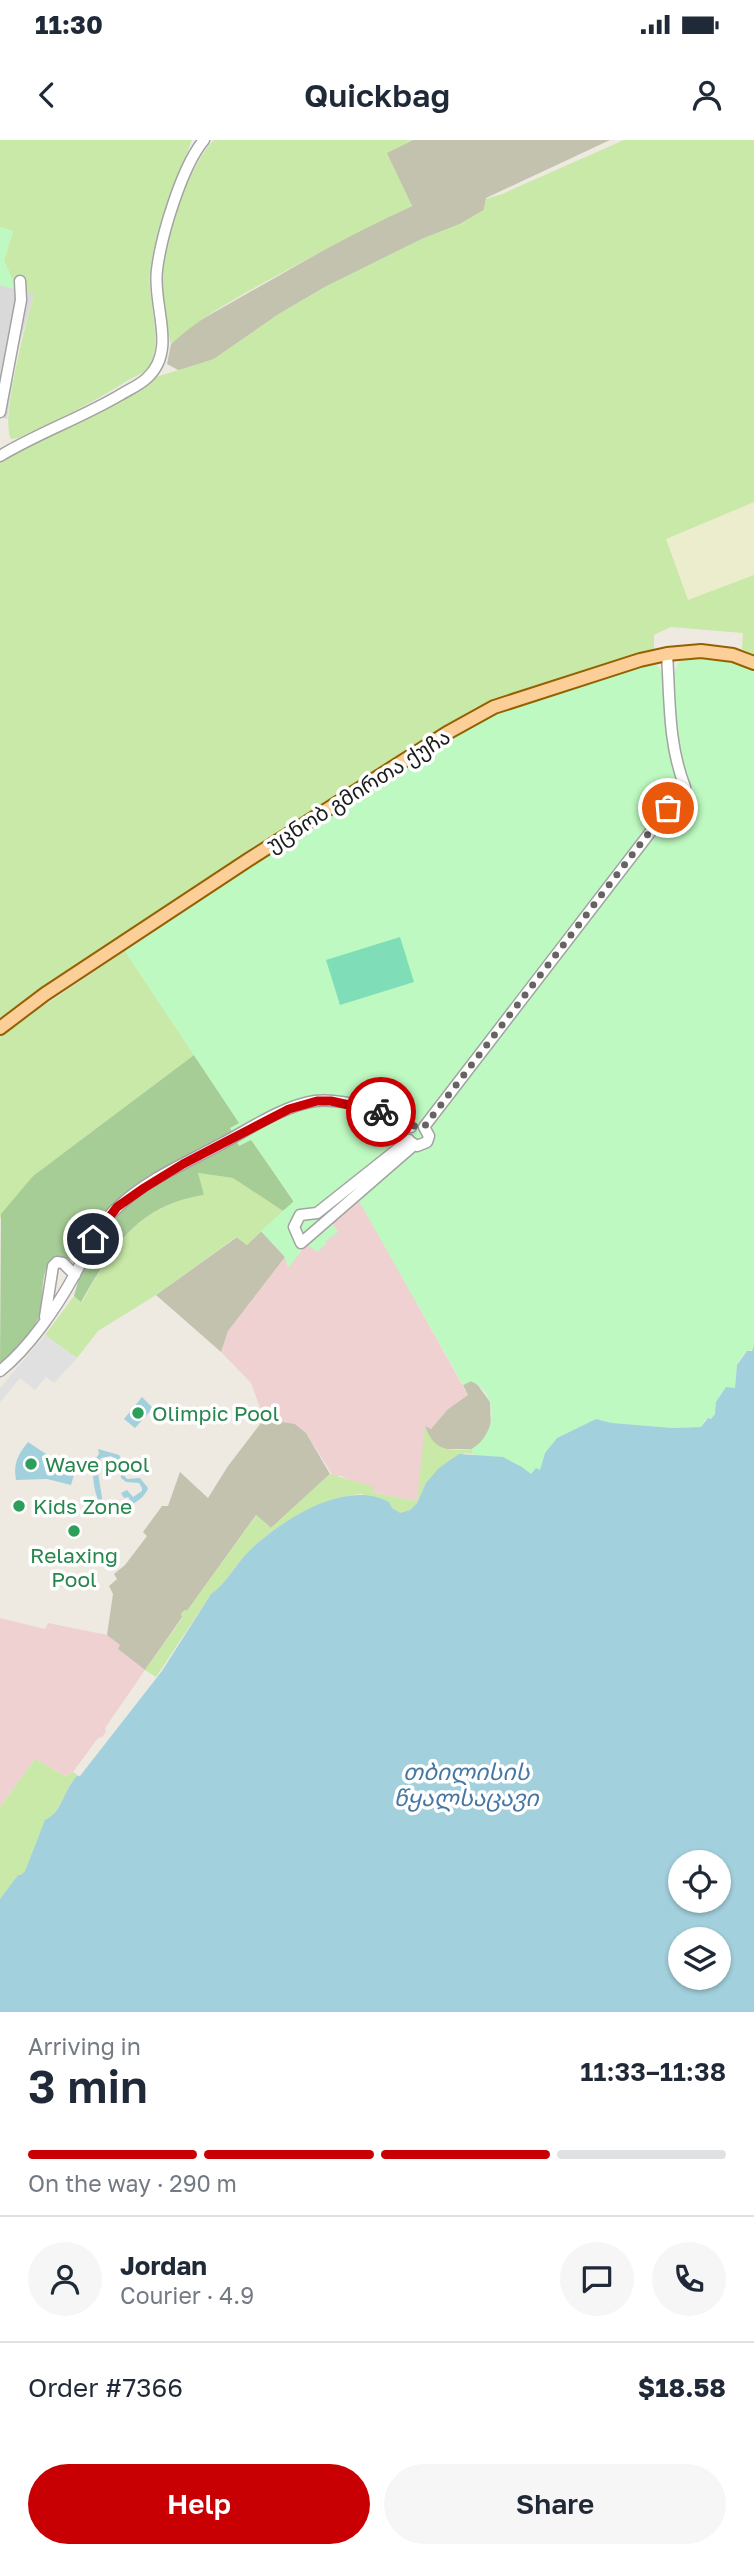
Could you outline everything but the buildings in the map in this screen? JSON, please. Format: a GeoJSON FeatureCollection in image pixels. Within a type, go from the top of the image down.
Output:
{"type":"FeatureCollection","features":[{"type":"Feature","properties":{"kind":"main road","name":"უცნობ გმირთა ქუჩა"},"geometry":{"type":"LineString","coordinates":[[0,1028],[113,949],[447,733],[494,707],[640,660],[667,654],[701,651],[733,655],[754,663]]}},
{"type":"Feature","properties":{"kind":"street"},"geometry":{"type":"LineString","coordinates":[[0,456],[27,440],[92,412],[147,379],[159,363],[163,341],[156,272],[168,222],[190,160],[204,140]]}},
{"type":"Feature","properties":{"kind":"street"},"geometry":{"type":"LineString","coordinates":[[0,412],[21,300],[20,281]]}},
{"type":"Feature","properties":{"kind":"street"},"geometry":{"type":"LineString","coordinates":[[424,1127],[685,787],[677,765],[671,734],[667,654]]}},
{"type":"Feature","properties":{"kind":"street"},"geometry":{"type":"LineString","coordinates":[[0,1371],[45,1320],[75,1275],[99,1229],[117,1207],[183,1164],[289,1109],[317,1101],[331,1101],[388,1114],[401,1118],[411,1127]]}},
{"type":"Feature","properties":{"kind":"street"},"geometry":{"type":"LineString","coordinates":[[411,1127],[424,1127],[429,1136],[427,1142],[421,1146],[411,1143],[408,1133],[411,1127]]}},
{"type":"Feature","properties":{"kind":"street"},"geometry":{"type":"LineString","coordinates":[[411,1143],[301,1243],[294,1227],[300,1215],[317,1213],[411,1143]]}},
{"type":"Feature","properties":{"kind":"street"},"geometry":{"type":"LineString","coordinates":[[45,1320],[53,1266],[57,1262],[63,1263],[75,1275]]}},
{"type":"Feature","properties":{"kind":"shaded area"},"geometry":{"type":"Polygon","coordinates":[[[413,140],[610,140],[486,198],[484,210],[460,224],[422,239],[325,287],[279,314],[214,359],[180,371],[167,364],[171,344],[192,325],[359,230],[412,206],[386,153],[413,140]]]}},
{"type":"Feature","properties":{"kind":"shaded area"},"geometry":{"type":"Polygon","coordinates":[[[0,285],[34,294],[16,356],[7,419],[0,417],[0,285]]]}},
{"type":"Feature","properties":{"kind":"shaded area"},"geometry":{"type":"Polygon","coordinates":[[[754,502],[754,575],[688,601],[666,539],[754,502]]]}},
{"type":"Feature","properties":{"kind":"shaded area"},"geometry":{"type":"Polygon","coordinates":[[[359,1200],[468,1395],[448,1409],[431,1429],[426,1427],[417,1501],[374,1493],[374,1487],[333,1476],[306,1433],[295,1424],[264,1419],[251,1383],[221,1352],[228,1331],[285,1257],[288,1267],[307,1244],[317,1251],[326,1241],[331,1223],[359,1200]]]}},
{"type":"Feature","properties":{"kind":"shaded area"},"geometry":{"type":"Polygon","coordinates":[[[261,1231],[285,1257],[228,1331],[221,1352],[156,1295],[237,1237],[247,1245],[261,1231]]]}},
{"type":"Feature","properties":{"kind":"shaded area"},"geometry":{"type":"Polygon","coordinates":[[[45,1335],[77,1358],[54,1383],[46,1377],[35,1390],[20,1378],[0,1402],[0,1388],[45,1335]]]}},
{"type":"Feature","properties":{"kind":"shaded area"},"geometry":{"type":"Polygon","coordinates":[[[471,1381],[477,1384],[490,1402],[491,1429],[484,1441],[472,1449],[442,1449],[430,1440],[425,1426],[431,1429],[448,1409],[468,1395],[463,1385],[471,1381]]]}},
{"type":"Feature","properties":{"kind":"shaded area"},"geometry":{"type":"Polygon","coordinates":[[[264,1419],[295,1424],[306,1433],[330,1474],[271,1528],[256,1515],[187,1611],[181,1614],[183,1616],[145,1670],[118,1649],[120,1645],[107,1635],[113,1594],[109,1586],[117,1579],[114,1574],[125,1565],[147,1536],[143,1532],[162,1506],[168,1506],[180,1472],[208,1498],[228,1466],[264,1419]]]}},
{"type":"Feature","properties":{"kind":"shaded area"},"geometry":{"type":"Polygon","coordinates":[[[0,1618],[45,1629],[48,1623],[107,1635],[121,1645],[118,1649],[145,1670],[105,1728],[106,1732],[98,1738],[73,1772],[65,1776],[35,1759],[0,1807],[0,1618]]]}},
{"type":"Feature","properties":{"kind":"green space"},"geometry":{"type":"Polygon","coordinates":[[[0,140],[192,140],[156,238],[150,272],[155,346],[149,367],[74,411],[11,439],[9,412],[12,391],[34,294],[17,290],[4,261],[13,231],[0,227],[0,140]]]}},
{"type":"Feature","properties":{"kind":"green space"},"geometry":{"type":"Polygon","coordinates":[[[214,140],[413,140],[387,153],[412,206],[325,249],[233,300],[171,344],[162,296],[163,255],[188,182],[196,165],[214,140]]]}},
{"type":"Feature","properties":{"kind":"green space"},"geometry":{"type":"Polygon","coordinates":[[[624,140],[754,140],[754,502],[666,539],[688,600],[754,575],[754,655],[742,649],[743,633],[671,627],[654,635],[654,650],[491,702],[408,748],[0,1018],[0,462],[112,404],[156,377],[214,359],[279,314],[325,287],[422,239],[460,224],[484,210],[486,199],[624,140]]]}},
{"type":"Feature","properties":{"kind":"green space"},"geometry":{"type":"Polygon","coordinates":[[[0,227],[13,231],[4,261],[17,290],[0,285],[0,227]]]}},
{"type":"Feature","properties":{"kind":"green space"},"geometry":{"type":"Polygon","coordinates":[[[682,655],[723,658],[754,668],[754,1348],[743,1355],[737,1365],[735,1388],[726,1387],[719,1397],[715,1414],[705,1420],[701,1427],[672,1428],[596,1419],[557,1438],[545,1453],[540,1470],[531,1475],[516,1463],[472,1454],[472,1449],[486,1434],[490,1424],[491,1404],[487,1395],[471,1381],[463,1385],[359,1201],[332,1223],[338,1232],[326,1241],[326,1244],[317,1252],[307,1244],[288,1268],[285,1257],[261,1231],[294,1201],[251,1140],[239,1146],[230,1128],[239,1123],[125,951],[425,752],[496,712],[654,661],[664,675],[673,675],[682,655]]]}},
{"type":"Feature","properties":{"kind":"green space"},"geometry":{"type":"Polygon","coordinates":[[[400,937],[414,982],[340,1005],[326,960],[400,937]]]}},
{"type":"Feature","properties":{"kind":"green space"},"geometry":{"type":"Polygon","coordinates":[[[125,951],[194,1055],[33,1176],[0,1219],[0,1035],[125,951]]]}},
{"type":"Feature","properties":{"kind":"green space"},"geometry":{"type":"Polygon","coordinates":[[[194,1055],[240,1124],[240,1145],[251,1139],[294,1202],[283,1211],[233,1178],[198,1173],[204,1195],[161,1208],[129,1232],[104,1264],[81,1302],[74,1296],[81,1271],[69,1259],[59,1258],[52,1261],[44,1274],[39,1317],[32,1329],[0,1364],[1,1214],[33,1176],[194,1055]]]}},
{"type":"Feature","properties":{"kind":"green space"},"geometry":{"type":"Polygon","coordinates":[[[197,1173],[233,1178],[283,1211],[247,1245],[236,1237],[156,1295],[98,1331],[77,1358],[45,1335],[74,1296],[82,1302],[116,1247],[144,1219],[181,1200],[204,1195],[197,1173]]]}},
{"type":"Feature","properties":{"kind":"green space"},"geometry":{"type":"Polygon","coordinates":[[[425,1426],[437,1445],[456,1450],[472,1449],[472,1454],[465,1453],[426,1483],[417,1503],[410,1510],[400,1513],[396,1522],[362,1494],[317,1505],[274,1530],[251,1549],[211,1594],[156,1677],[145,1670],[183,1617],[181,1615],[187,1611],[256,1515],[271,1528],[330,1474],[374,1487],[374,1493],[417,1501],[425,1426]]]}},
{"type":"Feature","properties":{"kind":"green space"},"geometry":{"type":"Polygon","coordinates":[[[35,1759],[65,1776],[73,1772],[80,1777],[72,1781],[63,1800],[39,1835],[25,1871],[21,1876],[18,1875],[0,1899],[0,1807],[35,1759]]]}},
{"type":"Feature","properties":{"kind":"water","name":"თბილისის წყალსაცავი"},"geometry":{"type":"Polygon","coordinates":[[[754,1345],[754,2012],[0,2012],[0,1899],[18,1875],[25,1871],[45,1820],[55,1812],[73,1781],[80,1776],[162,1671],[211,1594],[251,1549],[297,1515],[335,1499],[354,1495],[372,1496],[389,1502],[392,1508],[400,1513],[410,1510],[417,1503],[426,1483],[439,1468],[459,1454],[503,1457],[531,1474],[536,1468],[540,1470],[545,1453],[557,1438],[596,1419],[672,1428],[701,1427],[715,1414],[716,1402],[726,1387],[735,1388],[737,1365],[747,1351],[752,1351],[754,1345]]]}},
{"type":"Feature","properties":{"kind":"water","name":"Olimpic Pool"},"geometry":{"type":"Polygon","coordinates":[[[142,1397],[153,1408],[135,1428],[124,1419],[142,1397]]]}},
{"type":"Feature","properties":{"kind":"water","name":"Wave pool"},"geometry":{"type":"Polygon","coordinates":[[[28,1442],[52,1458],[77,1465],[71,1485],[47,1479],[16,1480],[17,1460],[28,1442]]]}},
{"type":"Feature","properties":{"kind":"water"},"geometry":{"type":"Polygon","coordinates":[[[98,1449],[119,1455],[127,1479],[140,1478],[148,1488],[141,1498],[122,1509],[103,1510],[97,1497],[93,1474],[98,1449]],[[111,1456],[101,1458],[97,1467],[103,1503],[109,1509],[130,1499],[124,1498],[121,1493],[127,1490],[133,1497],[142,1491],[139,1483],[126,1482],[121,1478],[120,1463],[111,1456]]]}},
{"type":"Feature","properties":{"kind":"way so far"},"geometry":{"type":"LineString","coordinates":[[381,1112],[401,1118],[411,1127],[424,1127],[668,808]]}},
{"type":"Feature","properties":{"kind":"place","name":"Olimpic Pool"},"geometry":{"type":"Point","coordinates":[138,1413]}},
{"type":"Feature","properties":{"kind":"place","name":"Wave pool"},"geometry":{"type":"Point","coordinates":[31,1464]}},
{"type":"Feature","properties":{"kind":"place","name":"Kids Zone"},"geometry":{"type":"Point","coordinates":[19,1506]}},
{"type":"Feature","properties":{"kind":"place","name":"Relaxing Pool"},"geometry":{"type":"Point","coordinates":[74,1531]}},
{"type":"Feature","properties":{"kind":"route"},"geometry":{"type":"LineString","coordinates":[[93,1239],[117,1207],[144,1188],[183,1164],[289,1109],[317,1101],[331,1101],[381,1112]]}}]}
